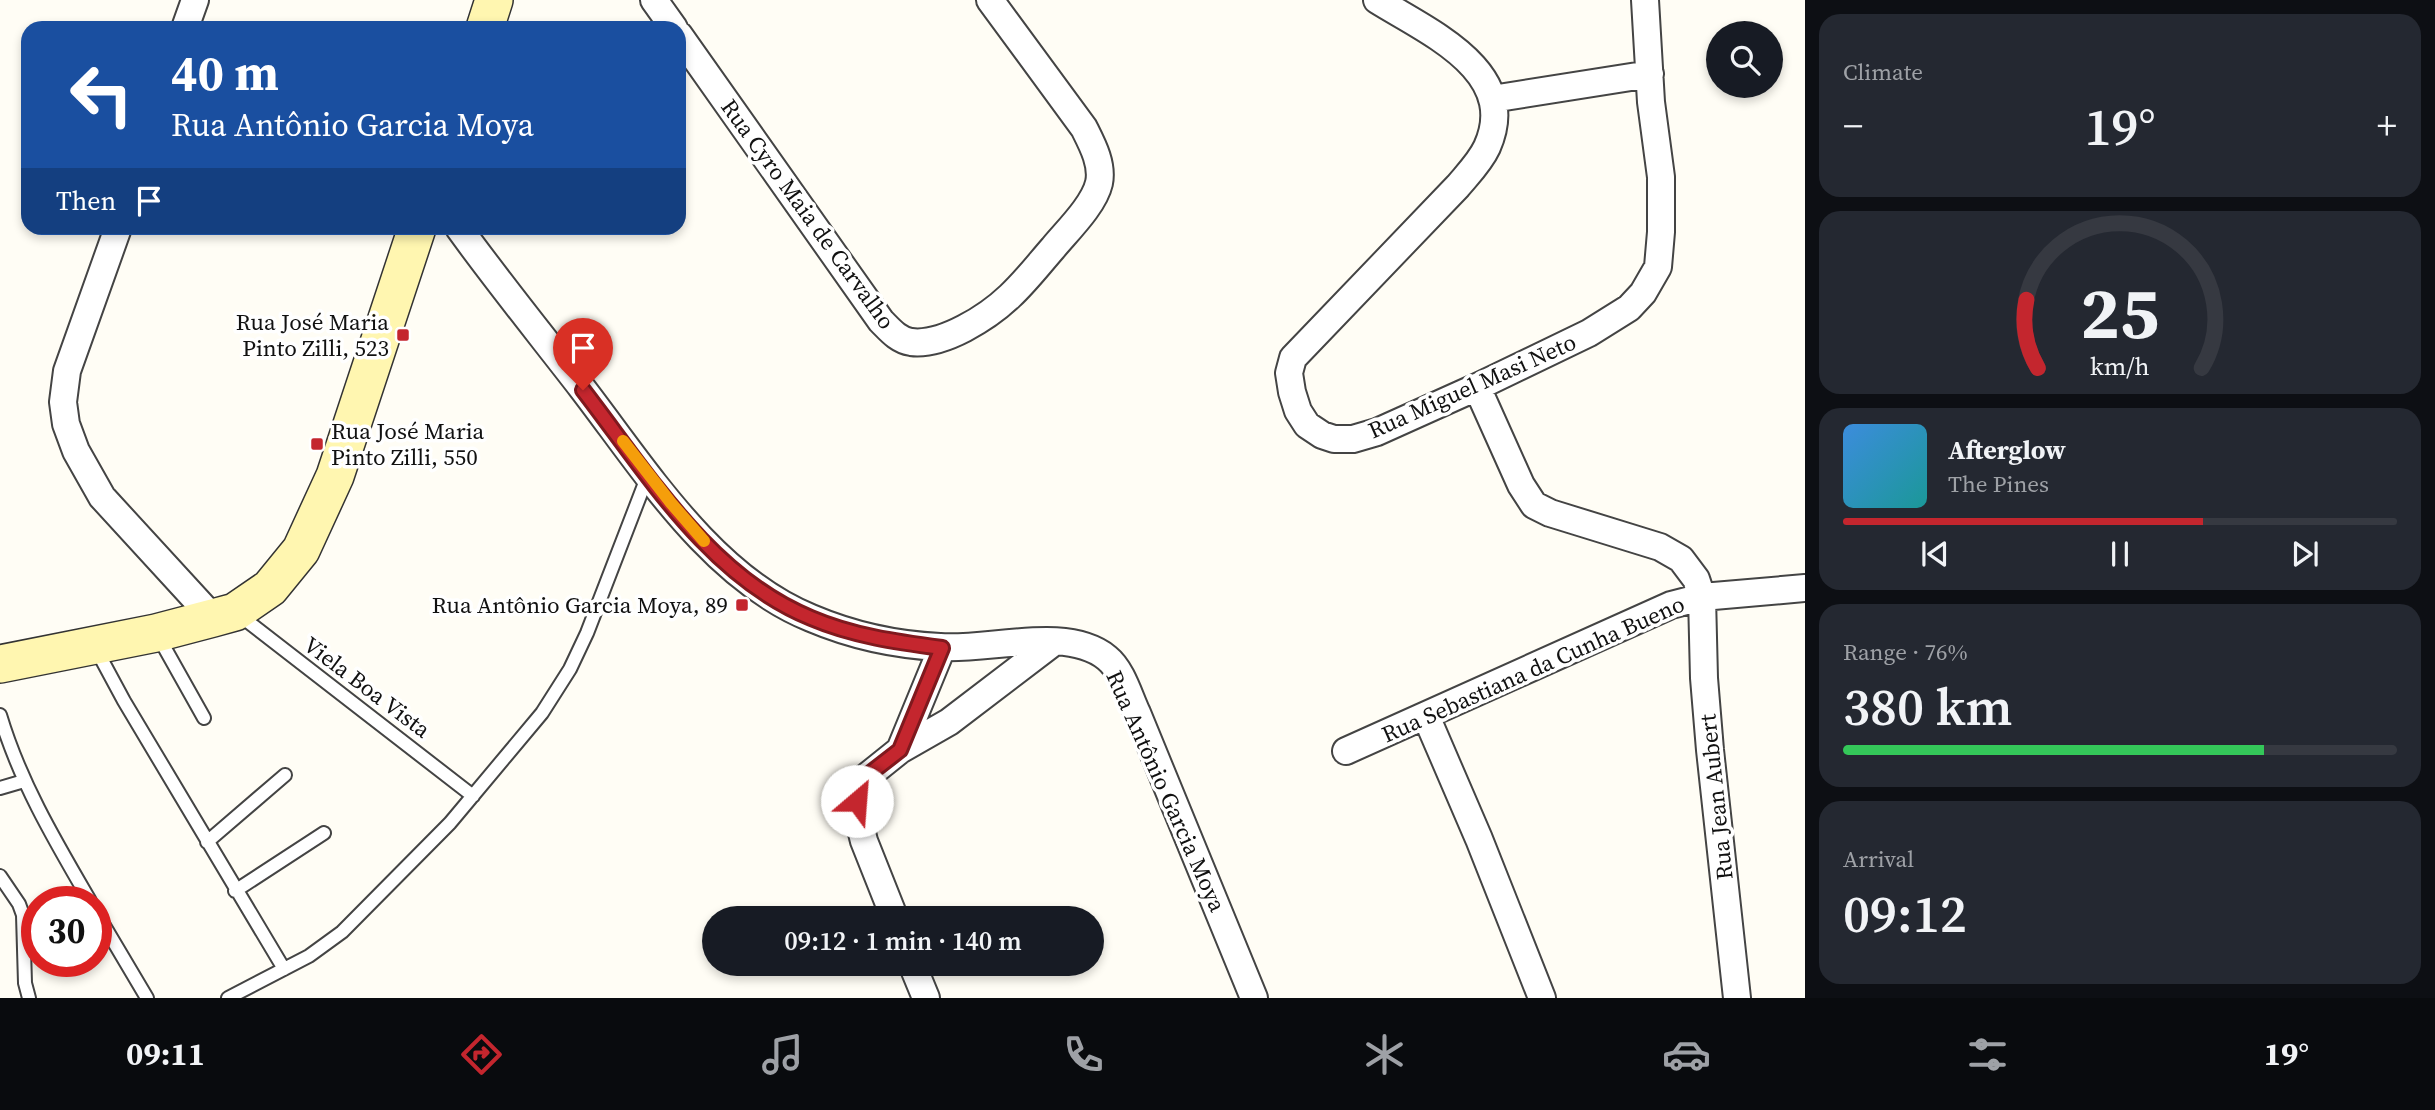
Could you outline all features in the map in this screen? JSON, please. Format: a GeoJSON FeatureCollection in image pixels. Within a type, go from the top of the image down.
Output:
{"type":"FeatureCollection","features":[{"type":"Feature","properties":{"kind":"street"},"geometry":{"type":"LineString","coordinates":[[188,21],[195,0]]}},
{"type":"Feature","properties":{"kind":"street"},"geometry":{"type":"LineString","coordinates":[[487,21],[494,0]]}},
{"type":"Feature","properties":{"kind":"street"},"geometry":{"type":"LineString","coordinates":[[654,0],[669,21]]}},
{"type":"Feature","properties":{"kind":"street","name":"Rua Cyro Maia de Carvalho"},"geometry":{"type":"LineString","coordinates":[[686,45],[881,321],[895,335],[909,342],[927,341],[946,336],[976,322],[1010,296],[1076,221],[1097,190],[1100,180],[1095,150],[1084,128],[990,0]]}},
{"type":"Feature","properties":{"kind":"street","name":"Rua Miguel Masi Neto"},"geometry":{"type":"LineString","coordinates":[[1377,0],[1441,40],[1471,63],[1484,77],[1492,99],[1492,133],[1478,162],[1293,358],[1289,373],[1298,411],[1307,425],[1334,439],[1353,439],[1377,432],[1477,387],[1589,333],[1629,308],[1643,293],[1658,267],[1661,232],[1661,177],[1645,0]]}},
{"type":"Feature","properties":{"kind":"street"},"geometry":{"type":"LineString","coordinates":[[1492,99],[1650,74]]}},
{"type":"Feature","properties":{"kind":"street"},"geometry":{"type":"LineString","coordinates":[[116,235],[67,371],[63,402],[66,425],[76,451],[102,497],[224,615]]}},
{"type":"Feature","properties":{"kind":"street"},"geometry":{"type":"LineString","coordinates":[[0,664],[156,633],[224,615],[270,588],[301,550],[335,476],[415,235]]}},
{"type":"Feature","properties":{"kind":"street","name":"Rua Antônio Garcia Moya"},"geometry":{"type":"LineString","coordinates":[[464,235],[648,474],[710,548],[757,589],[811,618],[877,639],[942,648],[1054,642],[1084,645],[1108,658],[1122,679],[1182,818],[1254,998]]}},
{"type":"Feature","properties":{"kind":"street"},"geometry":{"type":"LineString","coordinates":[[1477,387],[1521,485],[1534,505],[1550,513],[1660,547],[1681,559],[1696,579],[1702,597]]}},
{"type":"Feature","properties":{"kind":"street","name":"Rua Sebastiana da Cunha Bueno"},"geometry":{"type":"LineString","coordinates":[[1346,751],[1671,605],[1702,597],[1805,588]]}},
{"type":"Feature","properties":{"kind":"street","name":"Rua Jean Aubert"},"geometry":{"type":"LineString","coordinates":[[1702,597],[1709,738],[1737,998]]}},
{"type":"Feature","properties":{"kind":"street"},"geometry":{"type":"LineString","coordinates":[[890,906],[864,841],[859,821],[857,801],[864,778],[900,750],[949,722],[1054,642]]}},
{"type":"Feature","properties":{"kind":"street"},"geometry":{"type":"LineString","coordinates":[[900,750],[942,648]]}},
{"type":"Feature","properties":{"kind":"street"},"geometry":{"type":"LineString","coordinates":[[1426,716],[1479,839],[1542,998]]}},
{"type":"Feature","properties":{"kind":"street"},"geometry":{"type":"LineString","coordinates":[[917,976],[926,998]]}},
{"type":"Feature","properties":{"kind":"lane"},"geometry":{"type":"LineString","coordinates":[[228,998],[309,956],[342,932],[450,822],[541,713],[570,669],[587,633],[648,474]]}},
{"type":"Feature","properties":{"kind":"lane","name":"Viela Boa Vista"},"geometry":{"type":"LineString","coordinates":[[224,615],[472,796]]}},
{"type":"Feature","properties":{"kind":"lane"},"geometry":{"type":"LineString","coordinates":[[156,633],[204,718]]}},
{"type":"Feature","properties":{"kind":"lane"},"geometry":{"type":"LineString","coordinates":[[94,645],[124,701],[284,969]]}},
{"type":"Feature","properties":{"kind":"lane"},"geometry":{"type":"LineString","coordinates":[[0,715],[24,781],[51,836],[81,886]]}},
{"type":"Feature","properties":{"kind":"lane"},"geometry":{"type":"LineString","coordinates":[[207,842],[285,775]]}},
{"type":"Feature","properties":{"kind":"lane"},"geometry":{"type":"LineString","coordinates":[[0,788],[24,781]]}},
{"type":"Feature","properties":{"kind":"lane"},"geometry":{"type":"LineString","coordinates":[[236,891],[324,833]]}},
{"type":"Feature","properties":{"kind":"lane"},"geometry":{"type":"LineString","coordinates":[[0,876],[19,904],[23,915],[25,983],[29,998]]}},
{"type":"Feature","properties":{"kind":"lane"},"geometry":{"type":"LineString","coordinates":[[112,940],[146,998]]}},
{"type":"Feature","properties":{"kind":"slow traffic"},"geometry":{"type":"LineString","coordinates":[[623,441],[704,541]]}},
{"type":"Feature","properties":{"kind":"place","name":"Rua José Maria Pinto Zilli, 523"},"geometry":{"type":"Point","coordinates":[403,335]}},
{"type":"Feature","properties":{"kind":"place","name":"Rua José Maria Pinto Zilli, 550"},"geometry":{"type":"Point","coordinates":[317,444]}},
{"type":"Feature","properties":{"kind":"place","name":"Rua Antônio Garcia Moya, 89"},"geometry":{"type":"Point","coordinates":[742,605]}},
{"type":"Feature","properties":{"kind":"route"},"geometry":{"type":"LineString","coordinates":[[583,390],[659,489],[710,548],[757,589],[811,618],[877,639],[942,648],[900,750],[864,778],[857,801]]}}]}
